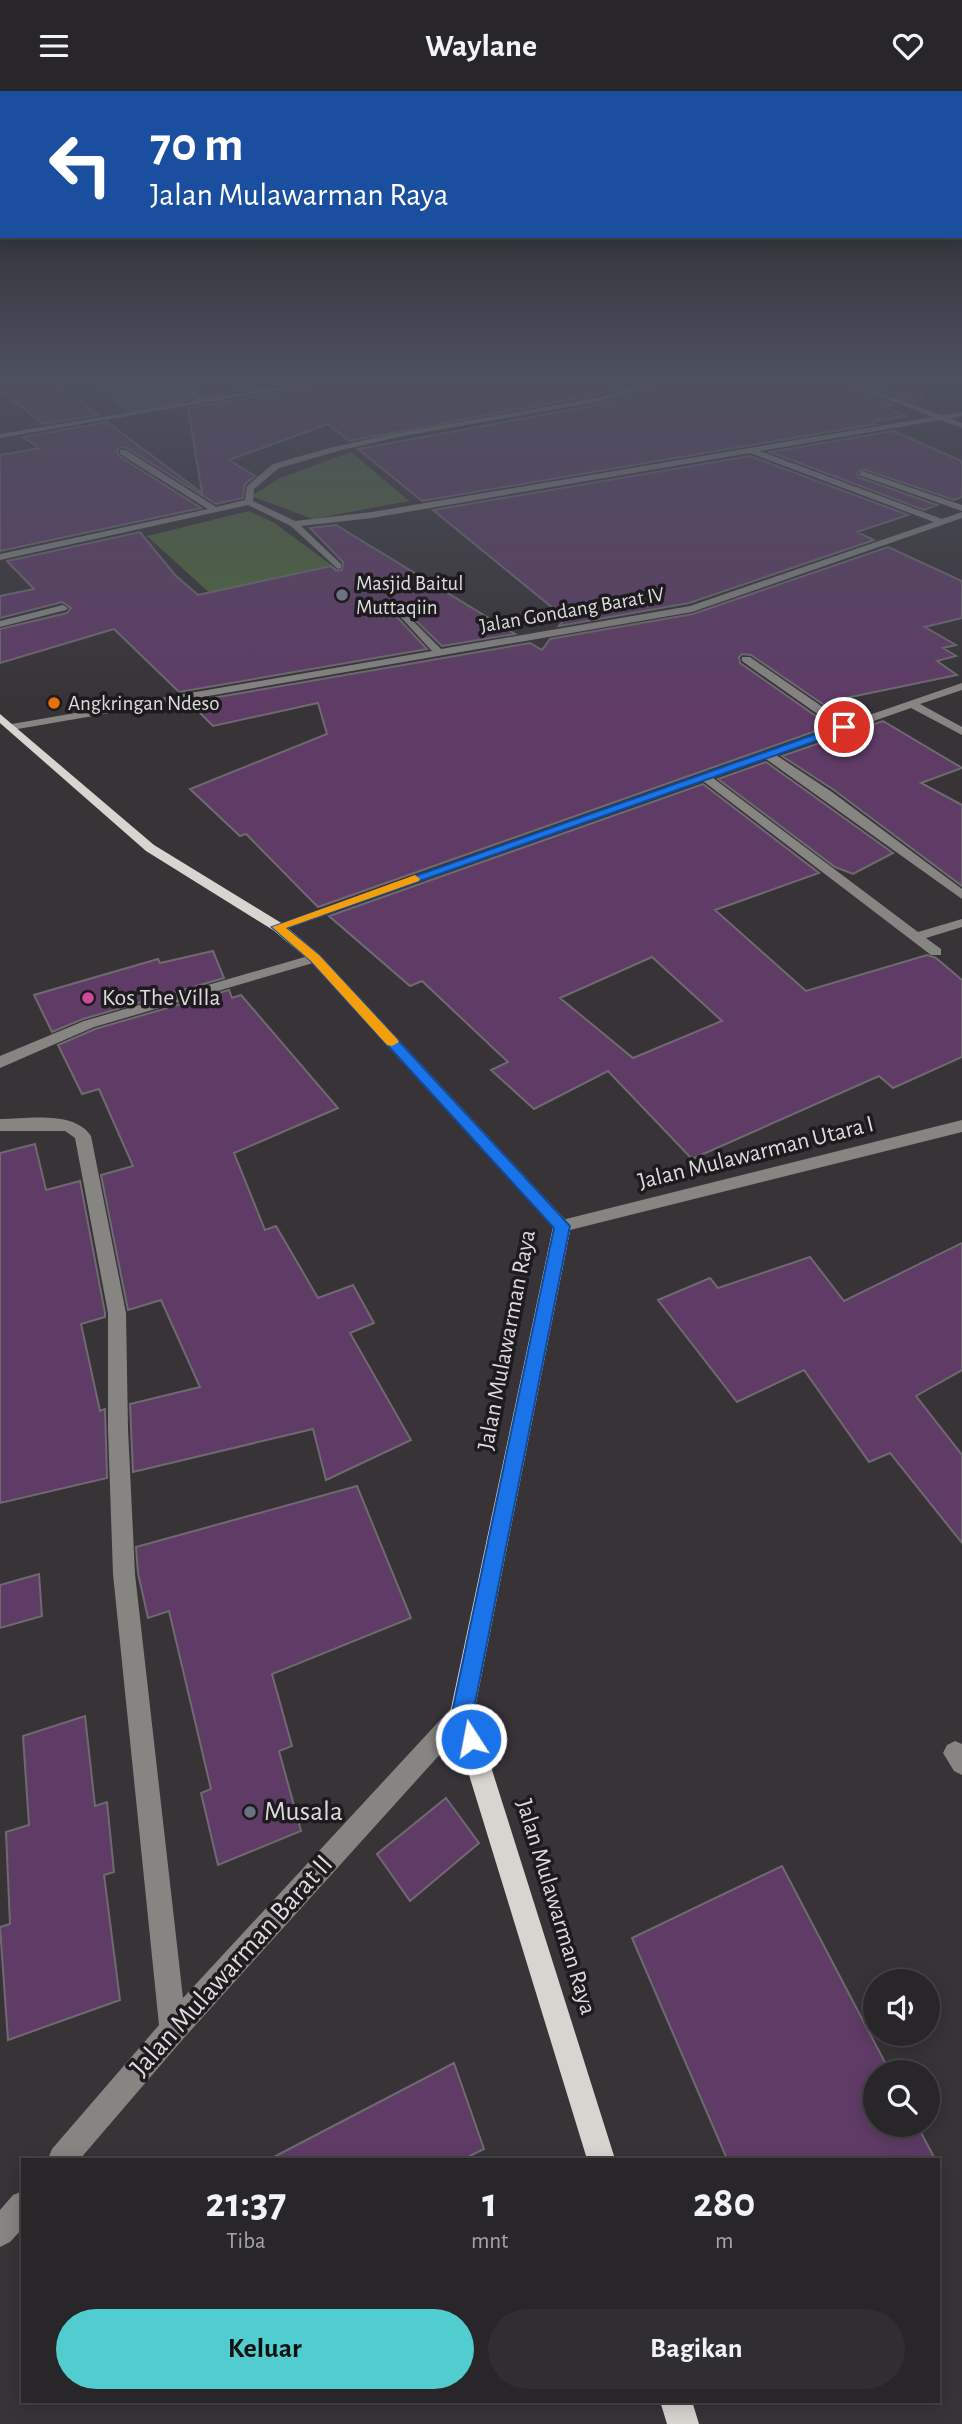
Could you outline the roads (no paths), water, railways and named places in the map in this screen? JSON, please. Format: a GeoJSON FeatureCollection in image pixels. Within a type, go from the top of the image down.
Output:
{"type":"FeatureCollection","features":[{"type":"Feature","properties":{"kind":"main road","name":"Jalan Mulawarman Raya"},"geometry":{"type":"LineString","coordinates":[[6,722],[150,848],[278,927],[315,958],[562,1226],[462,1713],[601,2158]]}},
{"type":"Feature","properties":{"kind":"main road"},"geometry":{"type":"LineString","coordinates":[[677,2403],[683,2424]]}},
{"type":"Feature","properties":{"kind":"street"},"geometry":{"type":"LineString","coordinates":[[179,487],[216,510]]}},
{"type":"Feature","properties":{"kind":"street"},"geometry":{"type":"LineString","coordinates":[[249,502],[251,487]]}},
{"type":"Feature","properties":{"kind":"street"},"geometry":{"type":"LineString","coordinates":[[294,524],[372,515],[536,487]]}},
{"type":"Feature","properties":{"kind":"street"},"geometry":{"type":"LineString","coordinates":[[848,487],[942,522]]}},
{"type":"Feature","properties":{"kind":"street"},"geometry":{"type":"LineString","coordinates":[[902,487],[962,508]]}},
{"type":"Feature","properties":{"kind":"street"},"geometry":{"type":"LineString","coordinates":[[0,557],[249,502],[294,524],[338,566]]}},
{"type":"Feature","properties":{"kind":"street","name":"Jalan Gondang Barat IV"},"geometry":{"type":"LineString","coordinates":[[6,722],[439,653],[692,609],[962,515]]}},
{"type":"Feature","properties":{"kind":"street"},"geometry":{"type":"LineString","coordinates":[[0,624],[62,608]]}},
{"type":"Feature","properties":{"kind":"street"},"geometry":{"type":"LineString","coordinates":[[401,612],[439,653]]}},
{"type":"Feature","properties":{"kind":"street"},"geometry":{"type":"LineString","coordinates":[[746,659],[844,727]]}},
{"type":"Feature","properties":{"kind":"street"},"geometry":{"type":"LineString","coordinates":[[278,927],[962,687]]}},
{"type":"Feature","properties":{"kind":"street"},"geometry":{"type":"LineString","coordinates":[[912,704],[962,732]]}},
{"type":"Feature","properties":{"kind":"street"},"geometry":{"type":"LineString","coordinates":[[767,754],[828,795],[962,894]]}},
{"type":"Feature","properties":{"kind":"street"},"geometry":{"type":"LineString","coordinates":[[704,776],[936,952]]}},
{"type":"Feature","properties":{"kind":"street"},"geometry":{"type":"LineString","coordinates":[[916,937],[962,923]]}},
{"type":"Feature","properties":{"kind":"street"},"geometry":{"type":"LineString","coordinates":[[0,1063],[21,1051],[89,1024],[315,958]]}},
{"type":"Feature","properties":{"kind":"street"},"geometry":{"type":"LineString","coordinates":[[0,1125],[66,1125],[83,1136],[102,1231],[117,1313],[118,1429],[124,1574],[173,2029]]}},
{"type":"Feature","properties":{"kind":"street","name":"Jalan Mulawarman Utara I"},"geometry":{"type":"LineString","coordinates":[[562,1226],[959,1132]]}},
{"type":"Feature","properties":{"kind":"street","name":"Jalan Mulawarman Barat II"},"geometry":{"type":"LineString","coordinates":[[63,2158],[173,2029],[462,1713]]}},
{"type":"Feature","properties":{"kind":"street"},"geometry":{"type":"LineString","coordinates":[[0,2232],[21,2207]]}},
{"type":"Feature","properties":{"kind":"place","name":"Masjid Baitul Muttaqiin"},"geometry":{"type":"Point","coordinates":[342,595]}},
{"type":"Feature","properties":{"kind":"place","name":"Angkringan Ndeso"},"geometry":{"type":"Point","coordinates":[54,703]}},
{"type":"Feature","properties":{"kind":"place","name":"Kos The Villa"},"geometry":{"type":"Point","coordinates":[88,998]}},
{"type":"Feature","properties":{"kind":"place","name":"Musala"},"geometry":{"type":"Point","coordinates":[250,1812]}}]}
